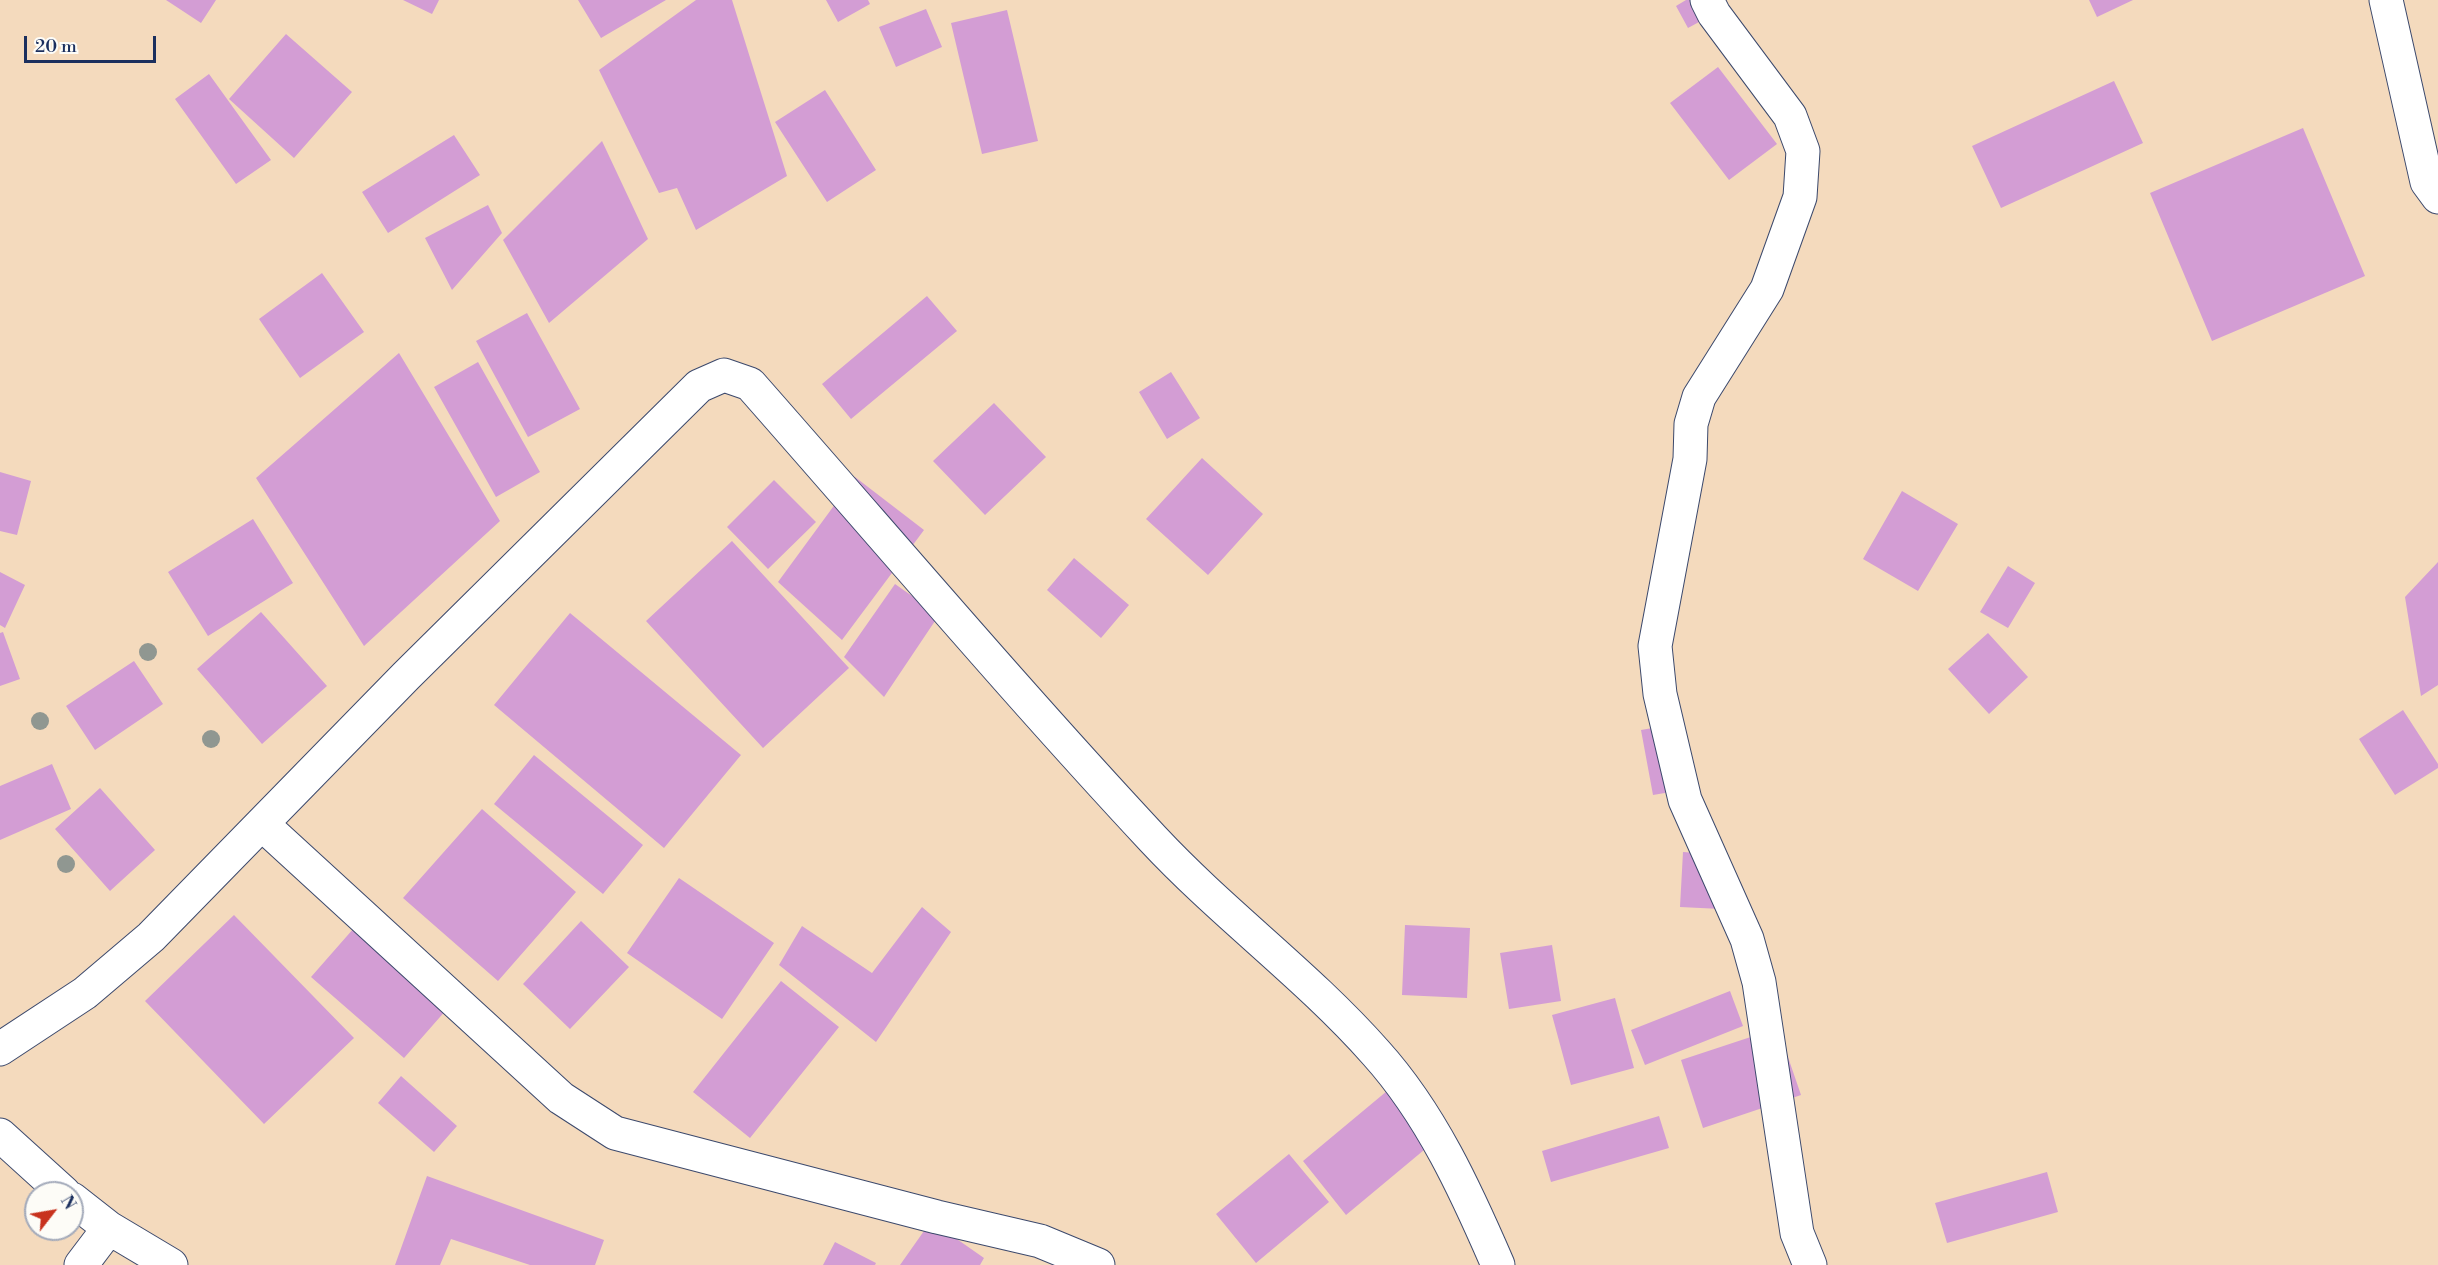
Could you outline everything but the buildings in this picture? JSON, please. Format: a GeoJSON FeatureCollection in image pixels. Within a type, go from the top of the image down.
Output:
{"type":"FeatureCollection","features":[{"type":"Feature","properties":{"kind":"street"},"geometry":{"type":"LineString","coordinates":[[1707,0],[1721,23],[1790,116],[1803,151],[1800,197],[1767,289],[1699,397],[1691,423],[1690,459],[1655,646],[1660,694],[1685,800],[1747,939],[1759,982],[1797,1233],[1810,1265]]}},
{"type":"Feature","properties":{"kind":"street"},"geometry":{"type":"LineString","coordinates":[[2386,0],[2427,182],[2438,197]]}},
{"type":"Feature","properties":{"kind":"street"},"geometry":{"type":"LineString","coordinates":[[0,1049],[85,993],[151,937],[406,676],[699,386],[724,375],[750,384],[1104,786],[1183,871],[1328,1001],[1379,1056],[1425,1117],[1472,1205],[1498,1265]]}},
{"type":"Feature","properties":{"kind":"street"},"geometry":{"type":"LineString","coordinates":[[262,824],[561,1098],[615,1133],[925,1214],[1040,1241],[1098,1265]]}},
{"type":"Feature","properties":{"kind":"street"},"geometry":{"type":"LineString","coordinates":[[0,1135],[51,1181]]}},
{"type":"Feature","properties":{"kind":"street"},"geometry":{"type":"LineString","coordinates":[[84,1208],[109,1228],[171,1265]]}},
{"type":"Feature","properties":{"kind":"street"},"geometry":{"type":"LineString","coordinates":[[81,1265],[109,1228]]}}]}
